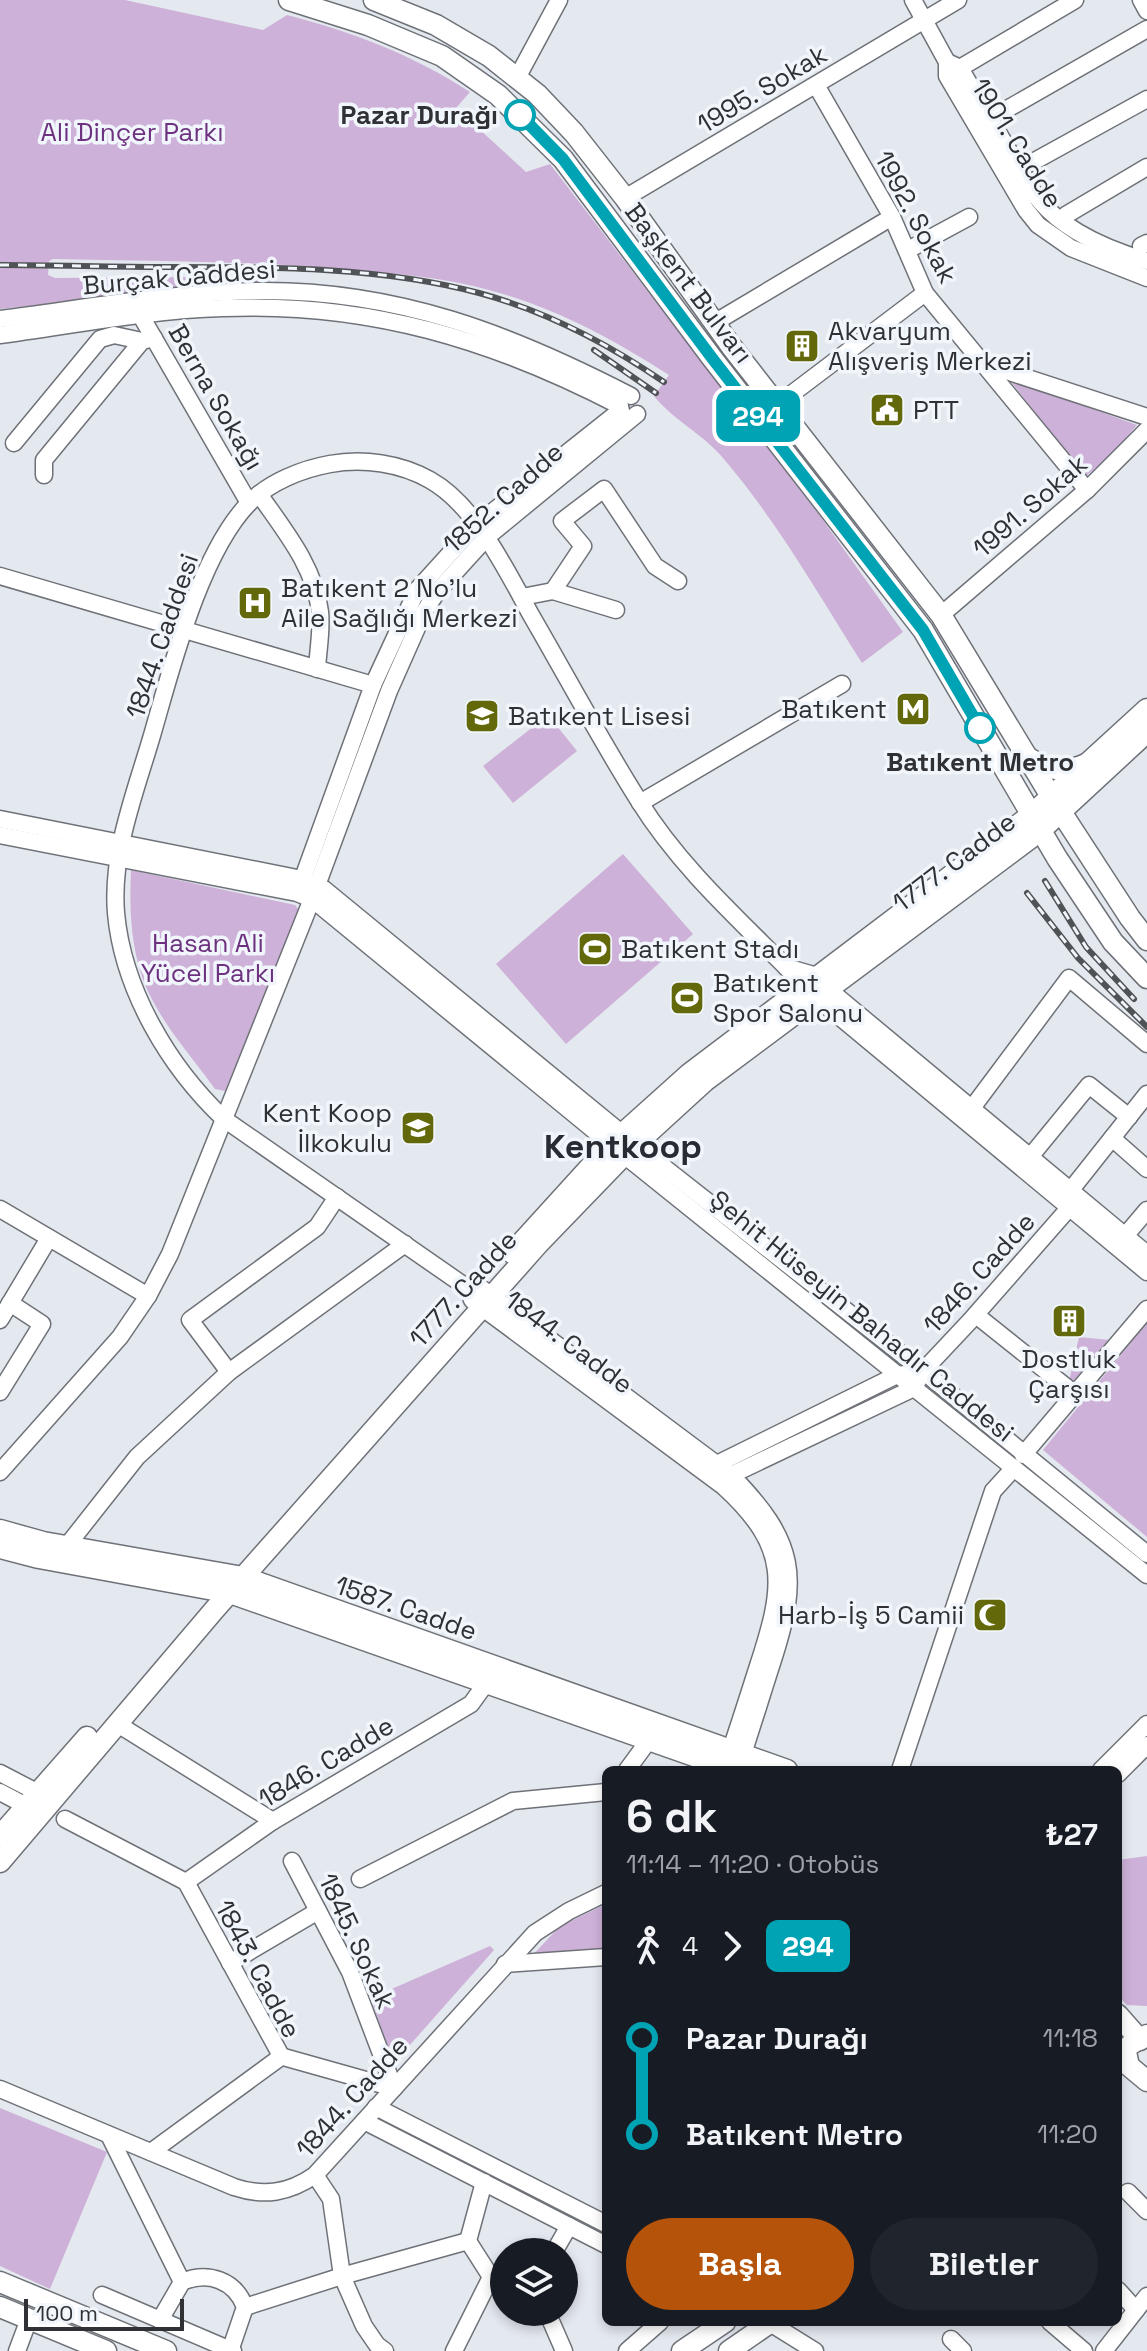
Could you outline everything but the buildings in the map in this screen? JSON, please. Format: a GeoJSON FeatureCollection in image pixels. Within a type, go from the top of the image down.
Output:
{"type":"FeatureCollection","features":[{"type":"Feature","properties":{"kind":"main road","name":"Başkent Bulvarı"},"geometry":{"type":"LineString","coordinates":[[289,0],[368,25],[442,56],[498,95],[563,159],[712,358],[923,630],[1057,858],[1113,942],[1147,978]]}},
{"type":"Feature","properties":{"kind":"main road","name":"Başkent Bulvarı"},"geometry":{"type":"LineString","coordinates":[[374,0],[449,32],[485,54],[553,110],[625,198],[714,323],[941,615],[1057,805],[1147,940]]}},
{"type":"Feature","properties":{"kind":"main road"},"geometry":{"type":"LineString","coordinates":[[1057,805],[1090,762],[1147,709]]}},
{"type":"Feature","properties":{"kind":"main road"},"geometry":{"type":"LineString","coordinates":[[1036,823],[1147,732]]}},
{"type":"Feature","properties":{"kind":"main road"},"geometry":{"type":"LineString","coordinates":[[1027,757],[1059,771],[1090,762]]}},
{"type":"Feature","properties":{"kind":"main road","name":"1777. Cadde"},"geometry":{"type":"LineString","coordinates":[[0,1862],[40,1803],[479,1296],[623,1144],[715,1053],[817,987],[1006,856],[1036,823]]}},
{"type":"Feature","properties":{"kind":"main road","name":"1777. Cadde"},"geometry":{"type":"LineString","coordinates":[[817,987],[1036,823]]}},
{"type":"Feature","properties":{"kind":"main road"},"geometry":{"type":"LineString","coordinates":[[1006,856],[1032,852],[1057,858]]}},
{"type":"Feature","properties":{"kind":"main road","name":"1587. Cadde"},"geometry":{"type":"LineString","coordinates":[[0,1530],[27,1539],[230,1583],[732,1764]]}},
{"type":"Feature","properties":{"kind":"main road","name":"1587. Cadde"},"geometry":{"type":"LineString","coordinates":[[0,1548],[39,1558],[230,1583]]}},
{"type":"Feature","properties":{"kind":"main road","name":"1777. Cadde"},"geometry":{"type":"LineString","coordinates":[[0,1836],[40,1803],[116,1723],[230,1583]]}},
{"type":"Feature","properties":{"kind":"main road","name":"1587. Cadde"},"geometry":{"type":"LineString","coordinates":[[489,1674],[649,1740],[732,1764]]}},
{"type":"Feature","properties":{"kind":"main road"},"geometry":{"type":"LineString","coordinates":[[1122,2023],[1133,2045],[1126,2062],[1143,2074]]}},
{"type":"Feature","properties":{"kind":"main road"},"geometry":{"type":"LineString","coordinates":[[1122,2082],[1143,2074]]}},
{"type":"Feature","properties":{"kind":"main road"},"geometry":{"type":"LineString","coordinates":[[0,2282],[166,2351]]}},
{"type":"Feature","properties":{"kind":"main road"},"geometry":{"type":"LineString","coordinates":[[0,2307],[106,2351]]}},
{"type":"Feature","properties":{"kind":"main road"},"geometry":{"type":"LineString","coordinates":[[682,2351],[719,2326]]}},
{"type":"Feature","properties":{"kind":"main road"},"geometry":{"type":"LineString","coordinates":[[729,2351],[764,2326]]}},
{"type":"Feature","properties":{"kind":"street"},"geometry":{"type":"LineString","coordinates":[[517,78],[559,0]]}},
{"type":"Feature","properties":{"kind":"street","name":"1901. Cadde"},"geometry":{"type":"LineString","coordinates":[[913,0],[1047,211],[1080,234],[1145,250]]}},
{"type":"Feature","properties":{"kind":"street","name":"1995. Sokak"},"geometry":{"type":"LineString","coordinates":[[625,198],[958,0]]}},
{"type":"Feature","properties":{"kind":"street"},"geometry":{"type":"LineString","coordinates":[[954,65],[1075,0]]}},
{"type":"Feature","properties":{"kind":"street"},"geometry":{"type":"LineString","coordinates":[[1141,0],[1147,11]]}},
{"type":"Feature","properties":{"kind":"street"},"geometry":{"type":"LineString","coordinates":[[1002,112],[1147,29]]}},
{"type":"Feature","properties":{"kind":"street","name":"1901. Cadde"},"geometry":{"type":"LineString","coordinates":[[954,65],[947,76],[1038,225],[1071,248],[1147,278]]}},
{"type":"Feature","properties":{"kind":"street","name":"1992. Sokak"},"geometry":{"type":"LineString","coordinates":[[816,85],[892,217],[925,293],[1087,490]]}},
{"type":"Feature","properties":{"kind":"street"},"geometry":{"type":"LineString","coordinates":[[1031,163],[1147,99]]}},
{"type":"Feature","properties":{"kind":"street"},"geometry":{"type":"LineString","coordinates":[[1066,215],[1147,167]]}},
{"type":"Feature","properties":{"kind":"street"},"geometry":{"type":"LineString","coordinates":[[714,323],[892,217]]}},
{"type":"Feature","properties":{"kind":"street"},"geometry":{"type":"LineString","coordinates":[[908,250],[969,217]]}},
{"type":"Feature","properties":{"kind":"street","name":"Burçak Caddesi"},"geometry":{"type":"LineString","coordinates":[[0,319],[218,293],[288,292],[355,298],[421,310],[473,325],[574,366],[627,406]]}},
{"type":"Feature","properties":{"kind":"street"},"geometry":{"type":"LineString","coordinates":[[777,405],[925,293]]}},
{"type":"Feature","properties":{"kind":"street","name":"Burçak Caddesi"},"geometry":{"type":"LineString","coordinates":[[0,335],[220,308],[322,311],[396,321],[450,334],[496,349],[627,406]]}},
{"type":"Feature","properties":{"kind":"street","name":"Berna Sokağı"},"geometry":{"type":"LineString","coordinates":[[141,316],[148,340],[254,498],[297,549],[313,587],[320,619],[317,669]]}},
{"type":"Feature","properties":{"kind":"street"},"geometry":{"type":"LineString","coordinates":[[14,443],[100,339],[123,336],[148,340]]}},
{"type":"Feature","properties":{"kind":"street"},"geometry":{"type":"LineString","coordinates":[[44,475],[44,460],[148,340]]}},
{"type":"Feature","properties":{"kind":"street"},"geometry":{"type":"LineString","coordinates":[[983,363],[1147,417]]}},
{"type":"Feature","properties":{"kind":"street","name":"1852. Cadde"},"geometry":{"type":"LineString","coordinates":[[308,889],[373,685],[417,590],[627,406]]}},
{"type":"Feature","properties":{"kind":"street","name":"1991. Sokak"},"geometry":{"type":"LineString","coordinates":[[941,615],[1087,490],[1147,430]]}},
{"type":"Feature","properties":{"kind":"street","name":"1844. Caddesi"},"geometry":{"type":"LineString","coordinates":[[479,1296],[224,1119],[179,1068],[136,991],[124,956],[116,915],[120,851],[184,630],[213,555],[254,498],[311,468],[351,461],[376,462],[411,471],[432,481],[449,495],[481,531],[522,597],[640,803],[694,875],[786,967],[817,987]]}},
{"type":"Feature","properties":{"kind":"street"},"geometry":{"type":"LineString","coordinates":[[553,591],[583,546],[562,521],[604,489],[655,566],[678,581]]}},
{"type":"Feature","properties":{"kind":"street","name":"1852. Cadde"},"geometry":{"type":"LineString","coordinates":[[308,889],[418,624],[433,597],[481,531]]}},
{"type":"Feature","properties":{"kind":"street"},"geometry":{"type":"LineString","coordinates":[[0,576],[373,685]]}},
{"type":"Feature","properties":{"kind":"street"},"geometry":{"type":"LineString","coordinates":[[522,597],[553,591],[616,610]]}},
{"type":"Feature","properties":{"kind":"street"},"geometry":{"type":"LineString","coordinates":[[640,803],[842,684]]}},
{"type":"Feature","properties":{"kind":"street","name":"Şehit Hüseyin Bahadır Caddesi"},"geometry":{"type":"LineString","coordinates":[[0,819],[120,851],[308,889],[623,1144],[897,1375],[1147,1554]]}},
{"type":"Feature","properties":{"kind":"street","name":"Şehit Hüseyin Bahadır Caddesi"},"geometry":{"type":"LineString","coordinates":[[0,835],[120,851]]}},
{"type":"Feature","properties":{"kind":"street"},"geometry":{"type":"LineString","coordinates":[[0,1472],[120,1337],[148,1296],[170,1254],[224,1119],[308,889]]}},
{"type":"Feature","properties":{"kind":"street"},"geometry":{"type":"LineString","coordinates":[[972,1108],[1069,978],[1147,1044]]}},
{"type":"Feature","properties":{"kind":"street"},"geometry":{"type":"LineString","coordinates":[[817,987],[1030,1157],[1147,1272]]}},
{"type":"Feature","properties":{"kind":"street"},"geometry":{"type":"LineString","coordinates":[[817,987],[1073,1198],[1147,1254]]}},
{"type":"Feature","properties":{"kind":"street"},"geometry":{"type":"LineString","coordinates":[[1030,1157],[1089,1085],[1129,1117]]}},
{"type":"Feature","properties":{"kind":"street","name":"1846. Cadde"},"geometry":{"type":"LineString","coordinates":[[914,1388],[923,1371],[976,1315],[1073,1198],[1112,1138],[1147,1094]]}},
{"type":"Feature","properties":{"kind":"street"},"geometry":{"type":"LineString","coordinates":[[1112,1138],[1147,1169]]}},
{"type":"Feature","properties":{"kind":"street","name":"Şehit Hüseyin Bahadır Caddesi"},"geometry":{"type":"LineString","coordinates":[[623,1144],[923,1371],[1019,1462],[1147,1575]]}},
{"type":"Feature","properties":{"kind":"street"},"geometry":{"type":"LineString","coordinates":[[229,1372],[190,1320],[317,1227],[337,1197]]}},
{"type":"Feature","properties":{"kind":"street"},"geometry":{"type":"LineString","coordinates":[[0,1209],[148,1296]]}},
{"type":"Feature","properties":{"kind":"street"},"geometry":{"type":"LineString","coordinates":[[1125,1236],[1147,1210]]}},
{"type":"Feature","properties":{"kind":"street"},"geometry":{"type":"LineString","coordinates":[[0,1320],[49,1238]]}},
{"type":"Feature","properties":{"kind":"street"},"geometry":{"type":"LineString","coordinates":[[66,1547],[137,1457],[229,1372],[405,1244]]}},
{"type":"Feature","properties":{"kind":"street","name":"1844. Cadde"},"geometry":{"type":"LineString","coordinates":[[479,1296],[757,1503],[774,1528],[785,1554],[790,1587],[785,1624],[732,1764]]}},
{"type":"Feature","properties":{"kind":"street"},"geometry":{"type":"LineString","coordinates":[[0,1392],[42,1324],[10,1303]]}},
{"type":"Feature","properties":{"kind":"street"},"geometry":{"type":"LineString","coordinates":[[901,1766],[993,1491],[1147,1309]]}},
{"type":"Feature","properties":{"kind":"street"},"geometry":{"type":"LineString","coordinates":[[976,1315],[1075,1394]]}},
{"type":"Feature","properties":{"kind":"street","name":"1846. Cadde"},"geometry":{"type":"LineString","coordinates":[[712,1469],[897,1375],[923,1371]]}},
{"type":"Feature","properties":{"kind":"street"},"geometry":{"type":"LineString","coordinates":[[727,1481],[914,1388]]}},
{"type":"Feature","properties":{"kind":"street","name":"1846. Cadde"},"geometry":{"type":"LineString","coordinates":[[186,1882],[273,1821],[471,1704],[489,1674]]}},
{"type":"Feature","properties":{"kind":"street"},"geometry":{"type":"LineString","coordinates":[[116,1723],[273,1821]]}},
{"type":"Feature","properties":{"kind":"street"},"geometry":{"type":"LineString","coordinates":[[1105,1766],[1147,1724]]}},
{"type":"Feature","properties":{"kind":"street"},"geometry":{"type":"LineString","coordinates":[[630,1766],[649,1740]]}},
{"type":"Feature","properties":{"kind":"street"},"geometry":{"type":"LineString","coordinates":[[1122,1770],[1147,1745]]}},
{"type":"Feature","properties":{"kind":"street","name":"1843. Cadde"},"geometry":{"type":"LineString","coordinates":[[0,1773],[65,1819],[186,1882],[280,2056],[151,2152]]}},
{"type":"Feature","properties":{"kind":"street","name":"1843. Cadde"},"geometry":{"type":"LineString","coordinates":[[0,1792],[40,1803]]}},
{"type":"Feature","properties":{"kind":"street"},"geometry":{"type":"LineString","coordinates":[[360,1879],[513,1801],[602,1792]]}},
{"type":"Feature","properties":{"kind":"street","name":"1845. Sokak"},"geometry":{"type":"LineString","coordinates":[[292,1861],[350,1972],[394,2088]]}},
{"type":"Feature","properties":{"kind":"street","name":"1844. Cadde"},"geometry":{"type":"LineString","coordinates":[[0,2089],[234,2187],[257,2194],[290,2189],[315,2175],[535,1933],[602,1895]]}},
{"type":"Feature","properties":{"kind":"street"},"geometry":{"type":"LineString","coordinates":[[230,1963],[318,1911]]}},
{"type":"Feature","properties":{"kind":"street"},"geometry":{"type":"LineString","coordinates":[[505,1964],[602,1957]]}},
{"type":"Feature","properties":{"kind":"street"},"geometry":{"type":"LineString","coordinates":[[280,2056],[394,2088]]}},
{"type":"Feature","properties":{"kind":"street"},"geometry":{"type":"LineString","coordinates":[[376,2107],[602,2222]]}},
{"type":"Feature","properties":{"kind":"street"},"geometry":{"type":"LineString","coordinates":[[364,2121],[602,2243]]}},
{"type":"Feature","properties":{"kind":"street"},"geometry":{"type":"LineString","coordinates":[[109,2135],[182,2282]]}},
{"type":"Feature","properties":{"kind":"street"},"geometry":{"type":"LineString","coordinates":[[315,2175],[331,2199],[342,2276],[364,2326],[385,2351]]}},
{"type":"Feature","properties":{"kind":"street"},"geometry":{"type":"LineString","coordinates":[[468,2241],[484,2182]]}},
{"type":"Feature","properties":{"kind":"street"},"geometry":{"type":"LineString","coordinates":[[1128,2192],[1147,2211]]}},
{"type":"Feature","properties":{"kind":"street"},"geometry":{"type":"LineString","coordinates":[[562,2238],[569,2226]]}},
{"type":"Feature","properties":{"kind":"street"},"geometry":{"type":"LineString","coordinates":[[245,2307],[468,2241]]}},
{"type":"Feature","properties":{"kind":"street"},"geometry":{"type":"LineString","coordinates":[[468,2241],[490,2268]]}},
{"type":"Feature","properties":{"kind":"street"},"geometry":{"type":"LineString","coordinates":[[102,2295],[231,2351],[245,2307],[234,2289],[217,2279],[202,2276],[182,2282],[160,2320]]}},
{"type":"Feature","properties":{"kind":"street"},"geometry":{"type":"LineString","coordinates":[[454,2351],[490,2289]]}},
{"type":"Feature","properties":{"kind":"street"},"geometry":{"type":"LineString","coordinates":[[1104,2351],[1142,2303],[1122,2292]]}},
{"type":"Feature","properties":{"kind":"street"},"geometry":{"type":"LineString","coordinates":[[17,2351],[29,2319]]}},
{"type":"Feature","properties":{"kind":"street"},"geometry":{"type":"LineString","coordinates":[[553,2326],[564,2351]]}},
{"type":"Feature","properties":{"kind":"street"},"geometry":{"type":"LineString","coordinates":[[627,2351],[655,2326]]}},
{"type":"Feature","properties":{"kind":"street"},"geometry":{"type":"LineString","coordinates":[[776,2326],[815,2351]]}},
{"type":"Feature","properties":{"kind":"street"},"geometry":{"type":"LineString","coordinates":[[1055,2326],[1084,2351]]}},
{"type":"Feature","properties":{"kind":"street"},"geometry":{"type":"LineString","coordinates":[[951,2339],[963,2351]]}},
{"type":"Feature","properties":{"kind":"green space","name":"Ali Dinçer Parkı"},"geometry":{"type":"Polygon","coordinates":[[[0,0],[125,0],[263,30],[287,15],[382,46],[470,92],[456,108],[526,172],[550,164],[820,516],[903,632],[862,663],[796,558],[743,482],[715,449],[654,396],[669,375],[605,337],[537,305],[471,286],[380,272],[235,263],[53,259],[49,261],[48,275],[55,278],[279,280],[0,309],[0,0]]]}},
{"type":"Feature","properties":{"kind":"green space"},"geometry":{"type":"Polygon","coordinates":[[[1009,379],[1137,425],[1112,454],[1085,477],[1009,379]]]}},
{"type":"Feature","properties":{"kind":"green space"},"geometry":{"type":"Polygon","coordinates":[[[548,715],[577,751],[513,803],[483,766],[548,715]]]}},
{"type":"Feature","properties":{"kind":"green space","name":"Batıkent Stadı"},"geometry":{"type":"Polygon","coordinates":[[[623,854],[693,934],[566,1044],[496,964],[623,854]]]}},
{"type":"Feature","properties":{"kind":"green space","name":"Hasan Ali Yücel Parkı"},"geometry":{"type":"Polygon","coordinates":[[[131,870],[295,905],[299,910],[225,1091],[215,1089],[167,1025],[146,987],[133,938],[131,870]]]}},
{"type":"Feature","properties":{"kind":"green space"},"geometry":{"type":"Polygon","coordinates":[[[1147,1323],[1147,1537],[1043,1450],[1147,1323]]]}},
{"type":"Feature","properties":{"kind":"green space"},"geometry":{"type":"Polygon","coordinates":[[[1079,1337],[1110,1340],[1071,1389],[1068,1386],[1079,1337]]]}},
{"type":"Feature","properties":{"kind":"green space"},"geometry":{"type":"Polygon","coordinates":[[[1147,1856],[1147,2006],[1127,2005],[1122,2000],[1122,1859],[1147,1856]]]}},
{"type":"Feature","properties":{"kind":"green space"},"geometry":{"type":"Polygon","coordinates":[[[602,1906],[602,1953],[529,1959],[560,1926],[602,1906]]]}},
{"type":"Feature","properties":{"kind":"green space"},"geometry":{"type":"Polygon","coordinates":[[[490,1946],[494,1950],[393,2064],[371,1998],[490,1946]]]}},
{"type":"Feature","properties":{"kind":"green space"},"geometry":{"type":"Polygon","coordinates":[[[0,2108],[107,2152],[50,2289],[0,2266],[0,2108]]]}},
{"type":"Feature","properties":{"kind":"railway"},"geometry":{"type":"LineString","coordinates":[[0,265],[283,268],[362,273],[441,284],[504,300],[552,319],[598,341],[664,382]]}},
{"type":"Feature","properties":{"kind":"railway"},"geometry":{"type":"LineString","coordinates":[[594,350],[656,393]]}},
{"type":"Feature","properties":{"kind":"railway"},"geometry":{"type":"LineString","coordinates":[[1045,881],[1086,947],[1134,999]]}},
{"type":"Feature","properties":{"kind":"railway"},"geometry":{"type":"LineString","coordinates":[[1027,893],[1078,958],[1147,1027]]}},
{"type":"Feature","properties":{"kind":"bus line","name":"294"},"geometry":{"type":"LineString","coordinates":[[520,115],[563,159],[712,358],[923,630],[980,728]]}},
{"type":"Feature","properties":{"kind":"place","name":"Pazar Durağı"},"geometry":{"type":"Point","coordinates":[520,115]}},
{"type":"Feature","properties":{"kind":"place","name":"Akvaryum Alışveriş Merkezi"},"geometry":{"type":"Point","coordinates":[802,346]}},
{"type":"Feature","properties":{"kind":"place","name":"PTT"},"geometry":{"type":"Point","coordinates":[887,410]}},
{"type":"Feature","properties":{"kind":"place","name":"Batıkent 2 No'lu Aile Sağlığı Merkezi"},"geometry":{"type":"Point","coordinates":[255,603]}},
{"type":"Feature","properties":{"kind":"place","name":"Batıkent"},"geometry":{"type":"Point","coordinates":[913,709]}},
{"type":"Feature","properties":{"kind":"place","name":"Batıkent Lisesi"},"geometry":{"type":"Point","coordinates":[482,716]}},
{"type":"Feature","properties":{"kind":"place","name":"Batıkent Metro"},"geometry":{"type":"Point","coordinates":[980,728]}},
{"type":"Feature","properties":{"kind":"place","name":"Batıkent Stadı"},"geometry":{"type":"Point","coordinates":[595,949]}},
{"type":"Feature","properties":{"kind":"place","name":"Batıkent Spor Salonu"},"geometry":{"type":"Point","coordinates":[687,998]}},
{"type":"Feature","properties":{"kind":"place","name":"Kent Koop İlkokulu"},"geometry":{"type":"Point","coordinates":[418,1128]}},
{"type":"Feature","properties":{"kind":"place","name":"Dostluk Çarşısı"},"geometry":{"type":"Point","coordinates":[1069,1321]}},
{"type":"Feature","properties":{"kind":"place","name":"Harb-İş 5 Camii"},"geometry":{"type":"Point","coordinates":[990,1615]}},
{"type":"Feature","properties":{"kind":"district","name":"Kentkoop"},"geometry":{"type":"Point","coordinates":[623,1146]}}]}
